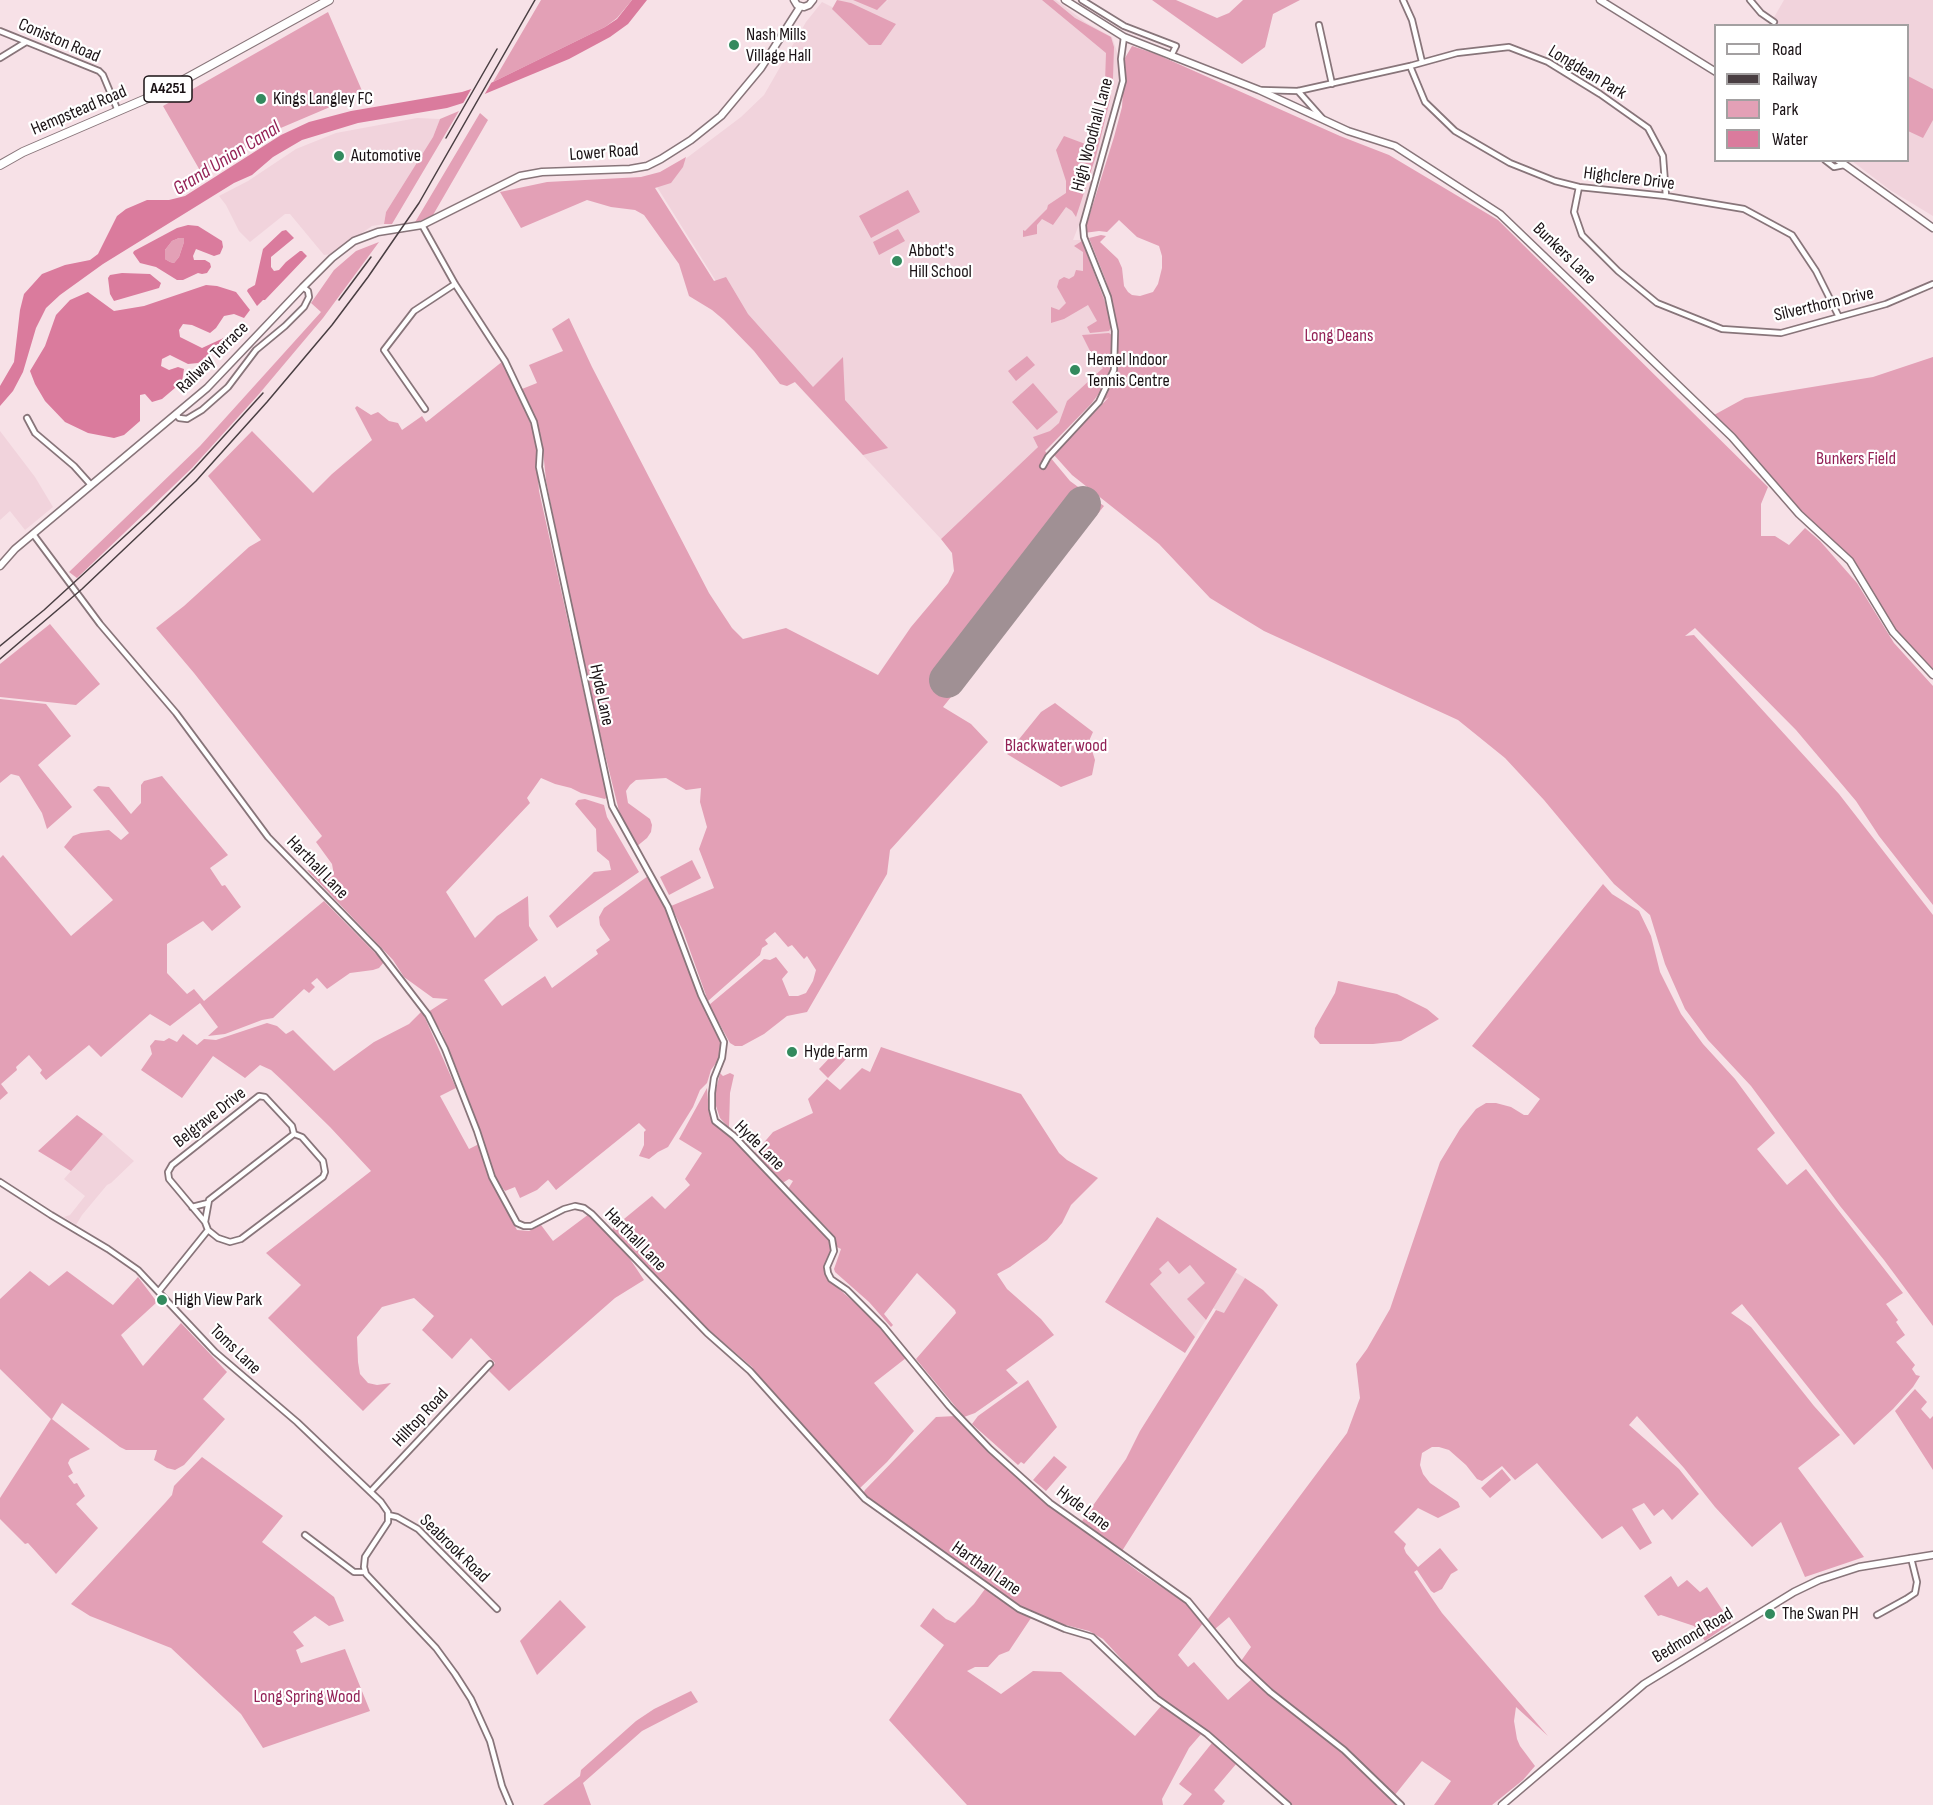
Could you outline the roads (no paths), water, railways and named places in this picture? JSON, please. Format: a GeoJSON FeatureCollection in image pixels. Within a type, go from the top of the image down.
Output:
{"type":"FeatureCollection","features":[{"type":"Feature","properties":{"kind":"main road","name":"Hempstead Road"},"geometry":{"type":"LineString","coordinates":[[0,165],[23,152],[188,78],[329,0]]}},
{"type":"Feature","properties":{"kind":"street"},"geometry":{"type":"LineString","coordinates":[[795,0],[800,7],[809,5],[813,0]]}},
{"type":"Feature","properties":{"kind":"street","name":"Bunkers Lane"},"geometry":{"type":"LineString","coordinates":[[1065,0],[1124,38],[1259,90],[1348,131],[1395,146],[1500,214],[1732,437],[1798,514],[1850,561],[1893,632],[1933,675]]}},
{"type":"Feature","properties":{"kind":"street"},"geometry":{"type":"LineString","coordinates":[[1082,0],[1124,26],[1176,46],[1171,56]]}},
{"type":"Feature","properties":{"kind":"street"},"geometry":{"type":"LineString","coordinates":[[1403,0],[1412,20],[1422,62]]}},
{"type":"Feature","properties":{"kind":"street"},"geometry":{"type":"LineString","coordinates":[[1600,0],[1714,71]]}},
{"type":"Feature","properties":{"kind":"street"},"geometry":{"type":"LineString","coordinates":[[1750,0],[1761,13],[1774,22]]}},
{"type":"Feature","properties":{"kind":"street","name":"Lower Road"},"geometry":{"type":"LineString","coordinates":[[422,225],[520,177],[542,172],[630,169],[647,166],[668,155],[721,116],[761,68],[800,7]]}},
{"type":"Feature","properties":{"kind":"street"},"geometry":{"type":"LineString","coordinates":[[1319,25],[1332,84]]}},
{"type":"Feature","properties":{"kind":"street","name":"Coniston Road"},"geometry":{"type":"LineString","coordinates":[[0,31],[99,71],[103,75],[118,111]]}},
{"type":"Feature","properties":{"kind":"street","name":"High Woodhall Lane"},"geometry":{"type":"LineString","coordinates":[[1043,466],[1048,457],[1099,402],[1113,370],[1115,331],[1108,297],[1083,225],[1123,81],[1121,59],[1124,38]]}},
{"type":"Feature","properties":{"kind":"street"},"geometry":{"type":"LineString","coordinates":[[0,58],[26,42]]}},
{"type":"Feature","properties":{"kind":"street","name":"Longdean Park"},"geometry":{"type":"LineString","coordinates":[[1259,90],[1298,91],[1457,53],[1509,47],[1548,62],[1600,94],[1648,128],[1663,156],[1666,196]]}},
{"type":"Feature","properties":{"kind":"street","name":"Highclere Drive"},"geometry":{"type":"LineString","coordinates":[[1410,66],[1425,102],[1455,131],[1510,163],[1555,181],[1579,187],[1666,196],[1744,209],[1792,235],[1816,271],[1839,317]]}},
{"type":"Feature","properties":{"kind":"street"},"geometry":{"type":"LineString","coordinates":[[1298,91],[1325,121]]}},
{"type":"Feature","properties":{"kind":"street"},"geometry":{"type":"LineString","coordinates":[[1828,162],[1834,167],[1844,165]]}},
{"type":"Feature","properties":{"kind":"street"},"geometry":{"type":"LineString","coordinates":[[1840,162],[1933,228]]}},
{"type":"Feature","properties":{"kind":"street","name":"Silverthorn Drive"},"geometry":{"type":"LineString","coordinates":[[1579,187],[1575,212],[1582,235],[1618,271],[1657,303],[1722,329],[1780,333],[1886,304],[1933,284]]}},
{"type":"Feature","properties":{"kind":"street","name":"Hyde Lane"},"geometry":{"type":"LineString","coordinates":[[422,225],[455,284],[505,361],[534,422],[540,450],[539,467],[612,806],[668,907],[701,995],[724,1042],[712,1093],[715,1121],[735,1136],[832,1239],[834,1251],[827,1267],[831,1278],[848,1291],[883,1326],[949,1406],[990,1449],[1050,1503],[1188,1601],[1239,1663],[1270,1692],[1344,1750],[1401,1805]]}},
{"type":"Feature","properties":{"kind":"street","name":"Railway Terrace"},"geometry":{"type":"LineString","coordinates":[[0,566],[15,549],[207,388],[332,258],[354,241],[378,232],[422,225]]}},
{"type":"Feature","properties":{"kind":"street"},"geometry":{"type":"LineString","coordinates":[[424,409],[384,350],[414,311],[455,284]]}},
{"type":"Feature","properties":{"kind":"street"},"geometry":{"type":"LineString","coordinates":[[176,414],[179,418],[187,419],[202,410],[228,387],[256,350],[304,307],[309,297],[308,291],[303,287]]}},
{"type":"Feature","properties":{"kind":"street"},"geometry":{"type":"LineString","coordinates":[[27,418],[35,432],[74,465],[91,485]]}},
{"type":"Feature","properties":{"kind":"street","name":"Harthall Lane"},"geometry":{"type":"LineString","coordinates":[[33,534],[100,624],[176,713],[268,837],[378,950],[428,1016],[445,1049],[492,1177],[517,1223],[531,1226],[564,1209],[576,1206],[592,1214],[707,1333],[750,1371],[865,1499],[1019,1609],[1065,1629],[1092,1637],[1156,1698],[1207,1734],[1288,1805]]}},
{"type":"Feature","properties":{"kind":"street","name":"Belgrave Drive"},"geometry":{"type":"LineString","coordinates":[[206,1222],[169,1179],[168,1172],[172,1164],[259,1096],[265,1097],[292,1126],[294,1134]]}},
{"type":"Feature","properties":{"kind":"street"},"geometry":{"type":"LineString","coordinates":[[192,1207],[208,1203],[232,1181],[294,1134],[302,1137],[321,1158],[325,1168],[323,1178],[241,1239],[230,1242],[218,1238],[208,1230],[206,1222],[208,1203]]}},
{"type":"Feature","properties":{"kind":"street","name":"Toms Lane"},"geometry":{"type":"LineString","coordinates":[[0,1182],[66,1225],[118,1255],[138,1270],[215,1352],[305,1429],[371,1491],[384,1505],[388,1515]]}},
{"type":"Feature","properties":{"kind":"street"},"geometry":{"type":"LineString","coordinates":[[159,1291],[208,1230]]}},
{"type":"Feature","properties":{"kind":"street","name":"Hilltop Road"},"geometry":{"type":"LineString","coordinates":[[371,1491],[490,1364]]}},
{"type":"Feature","properties":{"kind":"street"},"geometry":{"type":"LineString","coordinates":[[388,1515],[385,1529],[365,1557],[365,1572],[369,1579],[436,1648],[471,1699],[490,1741],[502,1786],[510,1805]]}},
{"type":"Feature","properties":{"kind":"street","name":"Seabrook Road"},"geometry":{"type":"LineString","coordinates":[[388,1515],[397,1517],[418,1529],[497,1610]]}},
{"type":"Feature","properties":{"kind":"street"},"geometry":{"type":"LineString","coordinates":[[305,1535],[354,1572],[365,1572]]}},
{"type":"Feature","properties":{"kind":"street","name":"Bedmond Road"},"geometry":{"type":"LineString","coordinates":[[1502,1805],[1644,1684],[1794,1592],[1818,1580],[1848,1570],[1933,1556]]}},
{"type":"Feature","properties":{"kind":"street"},"geometry":{"type":"LineString","coordinates":[[1877,1615],[1915,1593],[1917,1582],[1911,1558]]}},
{"type":"Feature","properties":{"kind":"water"},"geometry":{"type":"Polygon","coordinates":[[[632,0],[647,0],[628,24],[610,37],[569,59],[447,108],[358,123],[302,140],[273,157],[252,175],[234,183],[103,264],[46,308],[36,328],[23,372],[13,391],[0,406],[0,386],[14,362],[24,294],[42,274],[65,265],[90,260],[98,254],[117,216],[126,209],[147,200],[169,200],[185,196],[281,135],[309,122],[351,111],[462,92],[493,82],[605,27],[617,19],[632,0]]]}},
{"type":"Feature","properties":{"kind":"water"},"geometry":{"type":"Polygon","coordinates":[[[188,225],[198,226],[222,241],[223,247],[220,254],[214,256],[196,249],[194,260],[205,260],[210,263],[211,267],[207,273],[198,273],[183,280],[177,280],[156,267],[140,263],[133,253],[177,228],[188,225]],[[184,238],[172,241],[165,250],[165,259],[174,263],[179,257],[184,238]]]}},
{"type":"Feature","properties":{"kind":"water"},"geometry":{"type":"Polygon","coordinates":[[[286,230],[294,238],[271,257],[271,267],[274,271],[279,270],[300,251],[307,256],[257,306],[247,291],[255,285],[263,249],[286,230]]]}},
{"type":"Feature","properties":{"kind":"water"},"geometry":{"type":"Polygon","coordinates":[[[150,274],[161,283],[159,288],[114,301],[110,294],[108,278],[110,275],[150,274]]]}},
{"type":"Feature","properties":{"kind":"water"},"geometry":{"type":"Polygon","coordinates":[[[206,285],[236,292],[250,310],[244,318],[234,314],[224,316],[210,333],[192,325],[183,324],[179,330],[180,337],[202,348],[228,336],[232,339],[198,363],[188,364],[170,355],[162,359],[161,366],[169,370],[178,367],[184,369],[182,382],[162,399],[152,402],[145,394],[140,395],[140,421],[124,435],[114,438],[88,433],[65,422],[45,401],[30,371],[45,346],[56,315],[70,300],[88,292],[114,311],[144,306],[206,285]]]}},
{"type":"Feature","properties":{"kind":"railway"},"geometry":{"type":"LineString","coordinates":[[0,659],[82,589],[196,481],[332,325],[419,203],[535,0]]}},
{"type":"Feature","properties":{"kind":"railway"},"geometry":{"type":"LineString","coordinates":[[446,138],[497,49]]}},
{"type":"Feature","properties":{"kind":"railway"},"geometry":{"type":"LineString","coordinates":[[339,300],[371,257]]}},
{"type":"Feature","properties":{"kind":"railway"},"geometry":{"type":"LineString","coordinates":[[0,646],[44,610],[150,513],[194,469],[263,393]]}},
{"type":"Feature","properties":{"kind":"place","name":"Nash Mills Village Hall"},"geometry":{"type":"Point","coordinates":[734,45]}},
{"type":"Feature","properties":{"kind":"place","name":"Kings Langley FC"},"geometry":{"type":"Point","coordinates":[261,99]}},
{"type":"Feature","properties":{"kind":"place","name":"Automotive"},"geometry":{"type":"Point","coordinates":[339,156]}},
{"type":"Feature","properties":{"kind":"place","name":"Abbot's Hill School"},"geometry":{"type":"Point","coordinates":[897,261]}},
{"type":"Feature","properties":{"kind":"place","name":"Hemel Indoor Tennis Centre"},"geometry":{"type":"Point","coordinates":[1075,370]}},
{"type":"Feature","properties":{"kind":"place","name":"Hyde Farm"},"geometry":{"type":"Point","coordinates":[792,1052]}},
{"type":"Feature","properties":{"kind":"place","name":"High View Park"},"geometry":{"type":"Point","coordinates":[162,1300]}},
{"type":"Feature","properties":{"kind":"place","name":"The Swan PH"},"geometry":{"type":"Point","coordinates":[1770,1614]}},
{"type":"Feature","properties":{"kind":"water label","name":"Grand Union Canal"},"geometry":{"type":"Point","coordinates":[227,159]}},
{"type":"Feature","properties":{"kind":"park label","name":"Long Deans"},"geometry":{"type":"Point","coordinates":[1339,336]}},
{"type":"Feature","properties":{"kind":"park label","name":"Bunkers Field"},"geometry":{"type":"Point","coordinates":[1856,459]}},
{"type":"Feature","properties":{"kind":"park label","name":"Blackwater wood"},"geometry":{"type":"Point","coordinates":[1056,746]}},
{"type":"Feature","properties":{"kind":"park label","name":"Long Spring Wood"},"geometry":{"type":"Point","coordinates":[307,1697]}}]}
